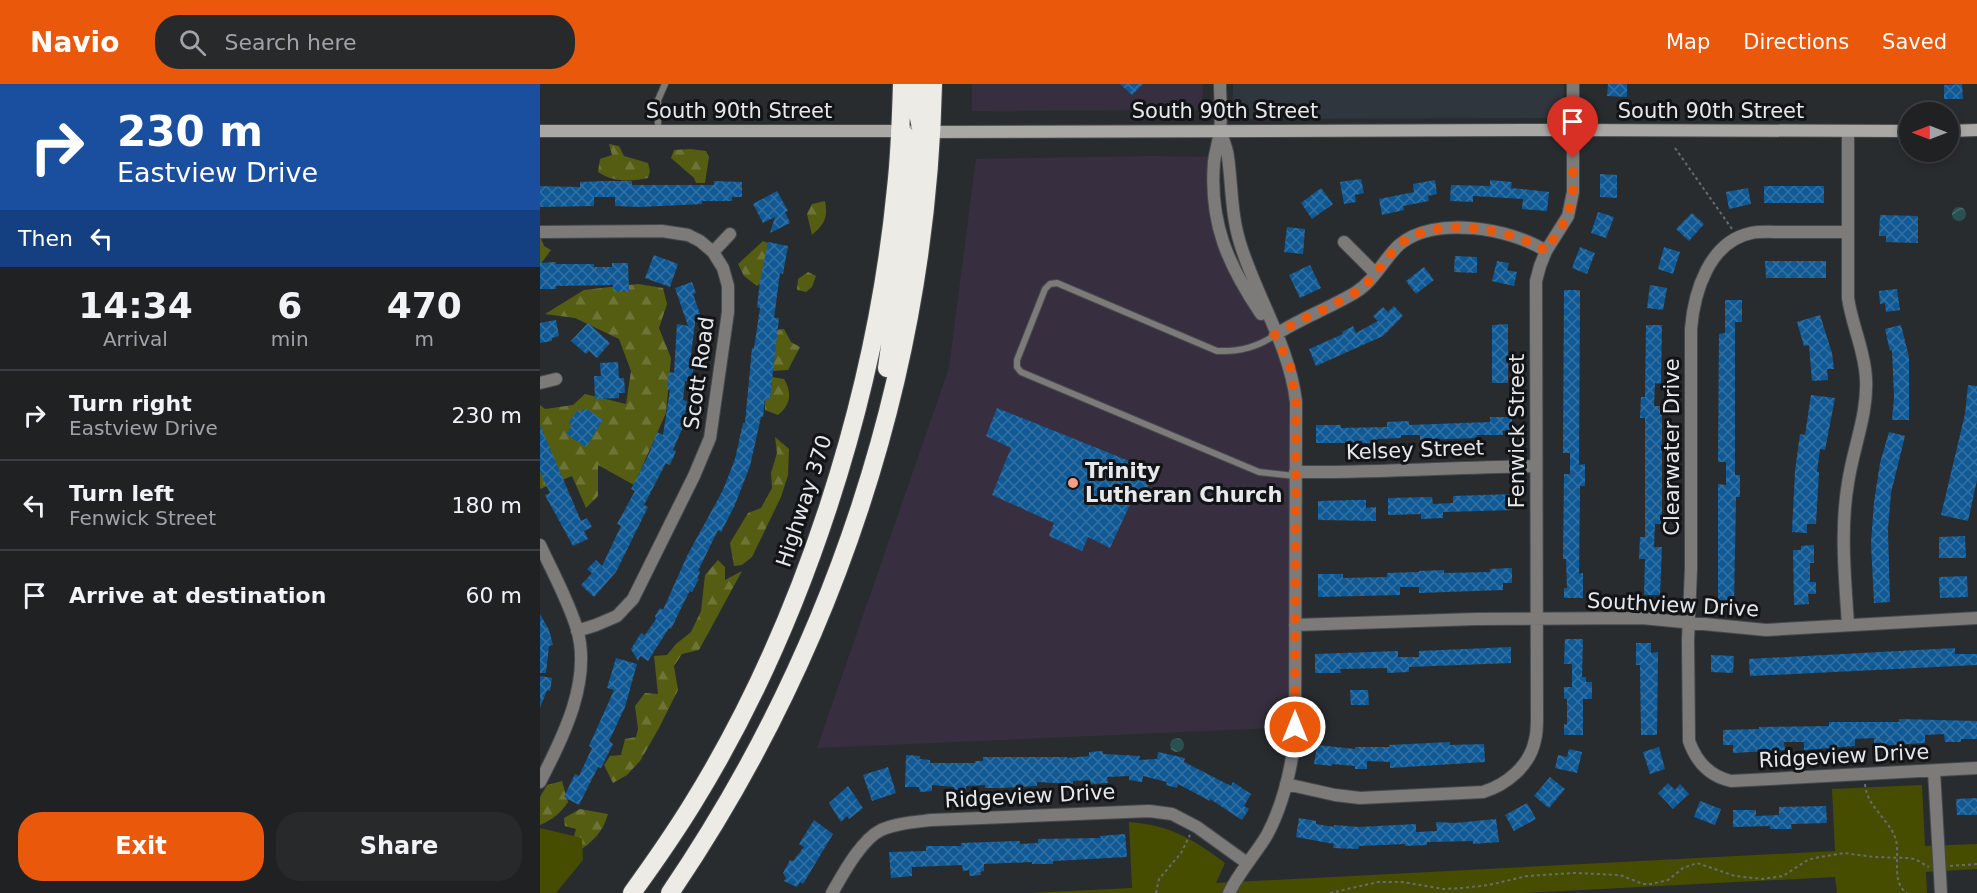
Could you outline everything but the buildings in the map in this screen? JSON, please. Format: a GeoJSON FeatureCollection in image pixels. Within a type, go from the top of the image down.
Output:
{"type":"FeatureCollection","features":[{"type":"Feature","properties":{"kind":"highway","name":"Highway 370"},"geometry":{"type":"LineString","coordinates":[[632,893],[693,802],[724,748],[777,640],[799,588],[819,531],[855,412],[879,312],[897,188],[902,84]]}},
{"type":"Feature","properties":{"kind":"highway"},"geometry":{"type":"LineString","coordinates":[[916,84],[916,104],[927,132]]}},
{"type":"Feature","properties":{"kind":"highway"},"geometry":{"type":"LineString","coordinates":[[670,893],[702,846],[769,728],[805,653],[844,556],[874,461],[894,386],[910,305],[926,203],[927,132],[933,84]]}},
{"type":"Feature","properties":{"kind":"highway"},"geometry":{"type":"LineString","coordinates":[[874,461],[915,163],[913,143],[900,131]]}},
{"type":"Feature","properties":{"kind":"street"},"geometry":{"type":"LineString","coordinates":[[1220,84],[1220,131],[1228,155],[1231,201],[1239,241],[1248,269],[1290,366],[1296,402],[1295,737],[1293,760],[1277,812],[1266,836],[1235,880],[1229,893]]}},
{"type":"Feature","properties":{"kind":"street","name":"Fenwick Street"},"geometry":{"type":"LineString","coordinates":[[1286,784],[1311,791],[1360,798],[1483,792],[1502,785],[1510,778],[1528,757],[1535,742],[1538,717],[1536,281],[1546,251],[1568,216],[1573,192],[1573,84]]}},
{"type":"Feature","properties":{"kind":"street"},"geometry":{"type":"LineString","coordinates":[[1959,130],[1977,130]]}},
{"type":"Feature","properties":{"kind":"street","name":"South 90th Street"},"geometry":{"type":"LineString","coordinates":[[540,131],[1899,131]]}},
{"type":"Feature","properties":{"kind":"street"},"geometry":{"type":"LineString","coordinates":[[1848,131],[1850,308],[1863,353],[1866,380],[1864,413],[1847,485],[1843,535],[1848,625]]}},
{"type":"Feature","properties":{"kind":"street"},"geometry":{"type":"LineString","coordinates":[[1275,335],[1358,291],[1399,245],[1416,234],[1437,229],[1465,228],[1492,231],[1528,241],[1546,251]]}},
{"type":"Feature","properties":{"kind":"street","name":"Scott Road"},"geometry":{"type":"LineString","coordinates":[[540,232],[662,231],[688,235],[713,252],[723,268],[728,286],[726,323],[710,438],[694,476],[633,599],[617,616],[578,631]]}},
{"type":"Feature","properties":{"kind":"street","name":"Clearwater Drive"},"geometry":{"type":"LineString","coordinates":[[1713,775],[1698,759],[1689,741],[1687,729],[1691,569],[1692,315],[1701,282],[1716,255],[1734,240],[1750,233],[1848,232]]}},
{"type":"Feature","properties":{"kind":"street"},"geometry":{"type":"LineString","coordinates":[[713,252],[730,234]]}},
{"type":"Feature","properties":{"kind":"street"},"geometry":{"type":"LineString","coordinates":[[1344,242],[1375,273]]}},
{"type":"Feature","properties":{"kind":"street"},"geometry":{"type":"LineString","coordinates":[[540,383],[556,379]]}},
{"type":"Feature","properties":{"kind":"street","name":"Kelsey Street"},"geometry":{"type":"LineString","coordinates":[[1295,474],[1536,466]]}},
{"type":"Feature","properties":{"kind":"street"},"geometry":{"type":"LineString","coordinates":[[540,545],[563,592],[578,631],[581,654],[577,693],[565,730],[540,782]]}},
{"type":"Feature","properties":{"kind":"street","name":"Southview Drive"},"geometry":{"type":"LineString","coordinates":[[1295,625],[1537,619],[1650,619],[1766,630],[1977,618]]}},
{"type":"Feature","properties":{"kind":"street"},"geometry":{"type":"LineString","coordinates":[[540,753],[552,759]]}},
{"type":"Feature","properties":{"kind":"street","name":"Ridgeview Drive"},"geometry":{"type":"LineString","coordinates":[[1713,775],[1722,779],[1741,781],[1977,768]]}},
{"type":"Feature","properties":{"kind":"street"},"geometry":{"type":"LineString","coordinates":[[1935,771],[1941,893]]}},
{"type":"Feature","properties":{"kind":"street","name":"Ridgeview Drive"},"geometry":{"type":"LineString","coordinates":[[832,893],[851,862],[879,831],[903,823],[932,820],[1149,811],[1172,814],[1197,827],[1247,862]]}},
{"type":"Feature","properties":{"kind":"lane"},"geometry":{"type":"LineString","coordinates":[[658,130],[658,100],[665,84]]}},
{"type":"Feature","properties":{"kind":"lane"},"geometry":{"type":"LineString","coordinates":[[1275,335],[1267,341],[1241,351],[1217,351],[1057,283],[1050,284],[1045,289],[1017,360],[1017,367],[1021,372],[1259,472],[1295,474]]}},
{"type":"Feature","properties":{"kind":"path"},"geometry":{"type":"LineString","coordinates":[[1676,148],[1732,230]]}},
{"type":"Feature","properties":{"kind":"path"},"geometry":{"type":"LineString","coordinates":[[1865,783],[1866,795],[1875,811],[1893,832],[1898,858],[1898,883],[1900,888],[1907,893]]}},
{"type":"Feature","properties":{"kind":"path"},"geometry":{"type":"LineString","coordinates":[[1156,893],[1159,879],[1181,853],[1190,835]]}},
{"type":"Feature","properties":{"kind":"path"},"geometry":{"type":"LineString","coordinates":[[1329,893],[1378,882],[1408,882],[1444,888],[1462,888],[1489,885],[1527,876],[1567,873],[1620,875],[1643,884],[1651,884],[1668,880],[1683,868],[1697,863],[1736,876],[1762,879],[1783,876],[1814,858],[1844,853],[1915,859],[1929,867]]}},
{"type":"Feature","properties":{"kind":"path"},"geometry":{"type":"LineString","coordinates":[[1949,866],[1977,864]]}},
{"type":"Feature","properties":{"kind":"shaded area"},"geometry":{"type":"Polygon","coordinates":[[[972,84],[1203,84],[1202,110],[972,111],[972,84]]]}},
{"type":"Feature","properties":{"kind":"shaded area"},"geometry":{"type":"Polygon","coordinates":[[[1233,84],[1564,84],[1564,109],[1560,116],[1551,118],[1248,119],[1233,113],[1233,84]]]}},
{"type":"Feature","properties":{"kind":"shaded area"},"geometry":{"type":"Polygon","coordinates":[[[1215,157],[1220,233],[1290,366],[1295,727],[817,748],[949,368],[976,159],[1215,157]]]}},
{"type":"Feature","properties":{"kind":"green space"},"geometry":{"type":"Polygon","coordinates":[[[609,144],[619,146],[624,156],[648,163],[650,171],[648,178],[622,180],[610,178],[598,172],[600,159],[612,155],[609,144]]]}},
{"type":"Feature","properties":{"kind":"green space"},"geometry":{"type":"Polygon","coordinates":[[[674,150],[706,151],[709,157],[705,183],[696,183],[694,178],[671,158],[674,150]]]}},
{"type":"Feature","properties":{"kind":"green space"},"geometry":{"type":"Polygon","coordinates":[[[825,201],[824,220],[812,235],[807,214],[812,204],[825,201]]]}},
{"type":"Feature","properties":{"kind":"green space"},"geometry":{"type":"Polygon","coordinates":[[[540,236],[544,246],[551,250],[540,265],[540,236]]]}},
{"type":"Feature","properties":{"kind":"green space"},"geometry":{"type":"Polygon","coordinates":[[[763,241],[768,243],[770,274],[757,286],[744,276],[738,264],[763,241]]]}},
{"type":"Feature","properties":{"kind":"green space"},"geometry":{"type":"Polygon","coordinates":[[[808,272],[816,276],[812,287],[806,292],[797,290],[798,279],[808,272]]]}},
{"type":"Feature","properties":{"kind":"green space"},"geometry":{"type":"Polygon","coordinates":[[[638,284],[663,288],[667,304],[659,328],[671,358],[666,413],[634,485],[598,465],[598,496],[586,508],[572,476],[540,489],[540,405],[545,409],[573,405],[585,394],[626,404],[631,371],[619,339],[575,318],[545,314],[584,290],[638,284]]]}},
{"type":"Feature","properties":{"kind":"green space"},"geometry":{"type":"Polygon","coordinates":[[[784,329],[791,342],[800,347],[788,370],[772,371],[777,330],[784,329]]]}},
{"type":"Feature","properties":{"kind":"green space"},"geometry":{"type":"Polygon","coordinates":[[[772,377],[784,379],[789,393],[786,407],[778,415],[765,410],[765,399],[770,399],[772,377]]]}},
{"type":"Feature","properties":{"kind":"green space"},"geometry":{"type":"Polygon","coordinates":[[[775,437],[789,449],[788,475],[781,497],[752,557],[742,565],[734,566],[730,543],[748,513],[761,508],[772,488],[771,473],[777,453],[775,437]]]}},
{"type":"Feature","properties":{"kind":"green space"},"geometry":{"type":"Polygon","coordinates":[[[718,560],[725,567],[725,580],[742,571],[699,650],[682,654],[674,666],[678,690],[640,761],[627,775],[613,783],[604,765],[610,756],[621,755],[625,739],[636,737],[638,729],[635,706],[645,693],[658,694],[654,656],[667,655],[691,632],[701,611],[705,575],[718,560]]]}},
{"type":"Feature","properties":{"kind":"green space"},"geometry":{"type":"Polygon","coordinates":[[[562,781],[568,802],[556,816],[540,825],[540,797],[547,785],[562,781]]]}},
{"type":"Feature","properties":{"kind":"green space"},"geometry":{"type":"Polygon","coordinates":[[[1922,785],[1925,846],[1977,844],[1977,869],[1926,872],[1927,893],[1837,893],[1835,877],[1523,893],[1030,893],[1132,888],[1129,822],[1169,830],[1213,854],[1225,863],[1216,883],[1835,851],[1832,789],[1922,785]]]}},
{"type":"Feature","properties":{"kind":"green space"},"geometry":{"type":"Polygon","coordinates":[[[580,809],[608,814],[597,836],[577,852],[574,836],[576,829],[565,826],[564,818],[580,809]]]}},
{"type":"Feature","properties":{"kind":"green space"},"geometry":{"type":"Polygon","coordinates":[[[540,828],[582,838],[583,860],[556,893],[540,893],[540,828]]]}},
{"type":"Feature","properties":{"kind":"water"},"geometry":{"type":"Polygon","coordinates":[[[1959,207],[1964,209],[1966,214],[1964,219],[1959,221],[1954,219],[1952,214],[1954,209],[1959,207]]]}},
{"type":"Feature","properties":{"kind":"water"},"geometry":{"type":"Polygon","coordinates":[[[1174,738],[1180,738],[1184,745],[1180,752],[1174,752],[1170,748],[1170,742],[1174,738]]]}},
{"type":"Feature","properties":{"kind":"place","name":"Trinity Lutheran Church"},"geometry":{"type":"Point","coordinates":[1073,483]}},
{"type":"Feature","properties":{"kind":"route"},"geometry":{"type":"LineString","coordinates":[[1295,727],[1296,402],[1290,366],[1275,335],[1358,291],[1399,245],[1416,234],[1437,229],[1465,228],[1492,231],[1528,241],[1546,251],[1568,216],[1573,192],[1573,158]]}}]}
